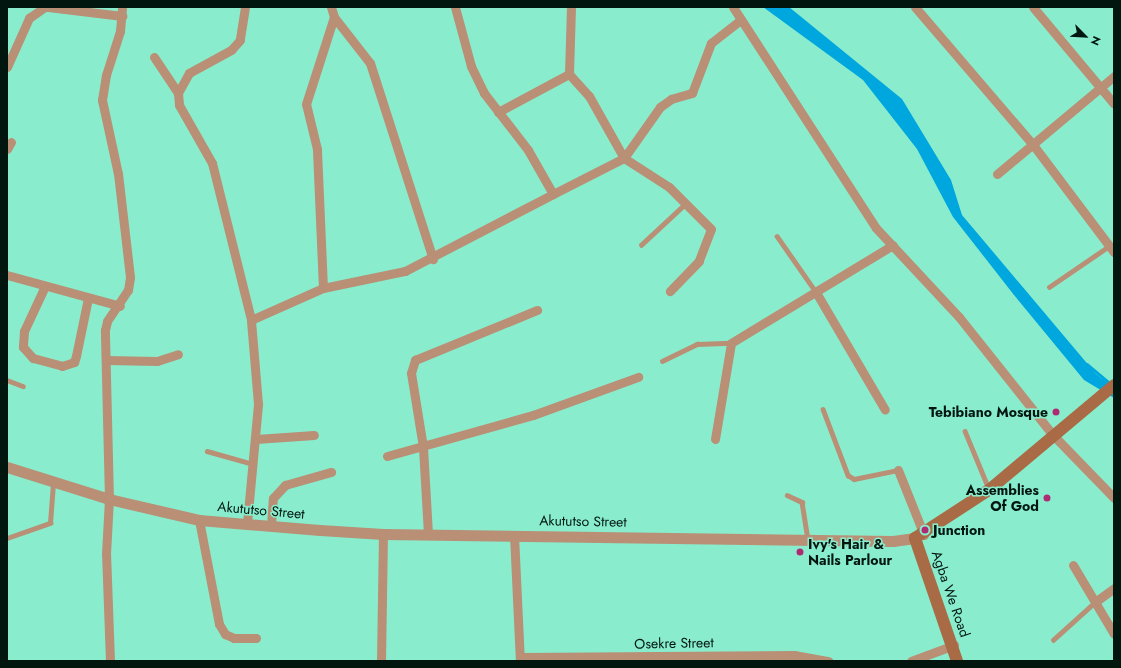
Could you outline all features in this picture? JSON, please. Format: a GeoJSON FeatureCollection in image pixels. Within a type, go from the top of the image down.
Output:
{"type":"FeatureCollection","features":[{"type":"Feature","properties":{"kind":"main road"},"geometry":{"type":"LineString","coordinates":[[920,536],[990,490],[1053,435],[1114,385]]}},
{"type":"Feature","properties":{"kind":"main road","name":"Agba We Road"},"geometry":{"type":"LineString","coordinates":[[920,536],[954,645],[957,661]]}},
{"type":"Feature","properties":{"kind":"street"},"geometry":{"type":"LineString","coordinates":[[7,66],[29,18],[47,7],[122,12],[102,100],[118,174],[130,277],[120,306],[107,321],[106,360],[109,499],[106,554],[110,661]]}},
{"type":"Feature","properties":{"kind":"street"},"geometry":{"type":"LineString","coordinates":[[178,93],[189,73],[231,50],[240,40],[245,7]]}},
{"type":"Feature","properties":{"kind":"street"},"geometry":{"type":"LineString","coordinates":[[331,7],[334,17],[367,56],[372,68],[433,258]]}},
{"type":"Feature","properties":{"kind":"street"},"geometry":{"type":"LineString","coordinates":[[454,7],[471,66],[498,112],[528,150],[553,194]]}},
{"type":"Feature","properties":{"kind":"street"},"geometry":{"type":"LineString","coordinates":[[571,7],[569,74],[589,96],[624,158],[687,202],[712,234],[699,261],[670,291]]}},
{"type":"Feature","properties":{"kind":"street"},"geometry":{"type":"LineString","coordinates":[[733,7],[740,20],[820,137],[845,183],[876,228],[959,317],[1053,435],[1114,498]]}},
{"type":"Feature","properties":{"kind":"street"},"geometry":{"type":"LineString","coordinates":[[915,7],[1034,146],[1111,249]]}},
{"type":"Feature","properties":{"kind":"street"},"geometry":{"type":"LineString","coordinates":[[1033,7],[1114,104]]}},
{"type":"Feature","properties":{"kind":"street"},"geometry":{"type":"LineString","coordinates":[[323,288],[317,148],[306,104],[334,17]]}},
{"type":"Feature","properties":{"kind":"street"},"geometry":{"type":"LineString","coordinates":[[251,320],[323,288],[405,271],[433,258],[624,158],[660,108],[671,99],[692,93],[711,42],[740,20]]}},
{"type":"Feature","properties":{"kind":"street"},"geometry":{"type":"LineString","coordinates":[[154,57],[178,93],[179,104],[212,163],[251,320],[257,363],[256,439],[247,523]]}},
{"type":"Feature","properties":{"kind":"street"},"geometry":{"type":"LineString","coordinates":[[498,112],[569,74]]}},
{"type":"Feature","properties":{"kind":"street"},"geometry":{"type":"LineString","coordinates":[[997,174],[1034,146],[1114,76]]}},
{"type":"Feature","properties":{"kind":"street"},"geometry":{"type":"LineString","coordinates":[[715,439],[731,343],[817,294],[893,245]]}},
{"type":"Feature","properties":{"kind":"street"},"geometry":{"type":"LineString","coordinates":[[7,275],[120,306]]}},
{"type":"Feature","properties":{"kind":"street"},"geometry":{"type":"LineString","coordinates":[[45,286],[24,331],[23,347],[33,358],[62,366],[74,362],[88,298]]}},
{"type":"Feature","properties":{"kind":"street"},"geometry":{"type":"LineString","coordinates":[[817,294],[885,410]]}},
{"type":"Feature","properties":{"kind":"street"},"geometry":{"type":"LineString","coordinates":[[428,534],[423,447],[411,373],[415,360],[537,310]]}},
{"type":"Feature","properties":{"kind":"street"},"geometry":{"type":"LineString","coordinates":[[106,360],[157,362],[178,354]]}},
{"type":"Feature","properties":{"kind":"street"},"geometry":{"type":"LineString","coordinates":[[387,456],[533,415],[638,377]]}},
{"type":"Feature","properties":{"kind":"street"},"geometry":{"type":"LineString","coordinates":[[256,439],[314,435]]}},
{"type":"Feature","properties":{"kind":"street","name":"Akututso Street"},"geometry":{"type":"LineString","coordinates":[[7,467],[109,499],[199,520],[383,534],[808,540],[920,536]]}},
{"type":"Feature","properties":{"kind":"street"},"geometry":{"type":"LineString","coordinates":[[898,470],[920,536]]}},
{"type":"Feature","properties":{"kind":"street"},"geometry":{"type":"LineString","coordinates":[[271,525],[274,498],[285,484],[331,472]]}},
{"type":"Feature","properties":{"kind":"street"},"geometry":{"type":"LineString","coordinates":[[199,520],[219,624],[225,634],[234,638],[256,638]]}},
{"type":"Feature","properties":{"kind":"street"},"geometry":{"type":"LineString","coordinates":[[381,661],[383,534]]}},
{"type":"Feature","properties":{"kind":"street"},"geometry":{"type":"LineString","coordinates":[[514,535],[520,659]]}},
{"type":"Feature","properties":{"kind":"street"},"geometry":{"type":"LineString","coordinates":[[1073,565],[1114,634]]}},
{"type":"Feature","properties":{"kind":"street"},"geometry":{"type":"LineString","coordinates":[[1095,602],[1114,588]]}},
{"type":"Feature","properties":{"kind":"street"},"geometry":{"type":"LineString","coordinates":[[911,661],[954,645]]}},
{"type":"Feature","properties":{"kind":"street","name":"Osekre Street"},"geometry":{"type":"LineString","coordinates":[[520,659],[794,655],[828,661]]}},
{"type":"Feature","properties":{"kind":"lane"},"geometry":{"type":"LineString","coordinates":[[641,245],[687,202]]}},
{"type":"Feature","properties":{"kind":"lane"},"geometry":{"type":"LineString","coordinates":[[777,236],[817,294]]}},
{"type":"Feature","properties":{"kind":"lane"},"geometry":{"type":"LineString","coordinates":[[1049,287],[1111,249]]}},
{"type":"Feature","properties":{"kind":"lane"},"geometry":{"type":"LineString","coordinates":[[662,361],[697,344],[731,343]]}},
{"type":"Feature","properties":{"kind":"lane"},"geometry":{"type":"LineString","coordinates":[[7,380],[23,386]]}},
{"type":"Feature","properties":{"kind":"lane"},"geometry":{"type":"LineString","coordinates":[[824,409],[848,475],[854,479],[898,470]]}},
{"type":"Feature","properties":{"kind":"lane"},"geometry":{"type":"LineString","coordinates":[[965,431],[990,490]]}},
{"type":"Feature","properties":{"kind":"lane"},"geometry":{"type":"LineString","coordinates":[[207,451],[253,464]]}},
{"type":"Feature","properties":{"kind":"lane"},"geometry":{"type":"LineString","coordinates":[[7,538],[50,522],[53,481]]}},
{"type":"Feature","properties":{"kind":"lane"},"geometry":{"type":"LineString","coordinates":[[787,495],[802,502],[808,540]]}},
{"type":"Feature","properties":{"kind":"lane"},"geometry":{"type":"LineString","coordinates":[[1053,640],[1095,602]]}},
{"type":"Feature","properties":{"kind":"water"},"geometry":{"type":"Polygon","coordinates":[[[763,7],[789,7],[902,99],[951,180],[962,215],[1096,374],[1114,388],[1114,398],[1084,380],[1014,295],[953,217],[917,149],[863,80],[763,7]]]}},
{"type":"Feature","properties":{"kind":"waterway"},"geometry":{"type":"LineString","coordinates":[[1087,364],[1111,384]]}},
{"type":"Feature","properties":{"kind":"place","name":"Tebibiano Mosque"},"geometry":{"type":"Point","coordinates":[1056,412]}},
{"type":"Feature","properties":{"kind":"place","name":"Assemblies Of God"},"geometry":{"type":"Point","coordinates":[1047,498]}},
{"type":"Feature","properties":{"kind":"place","name":"Junction"},"geometry":{"type":"Point","coordinates":[925,530]}},
{"type":"Feature","properties":{"kind":"place","name":"Ivy's Hair & Nails Parlour"},"geometry":{"type":"Point","coordinates":[800,552]}}]}
